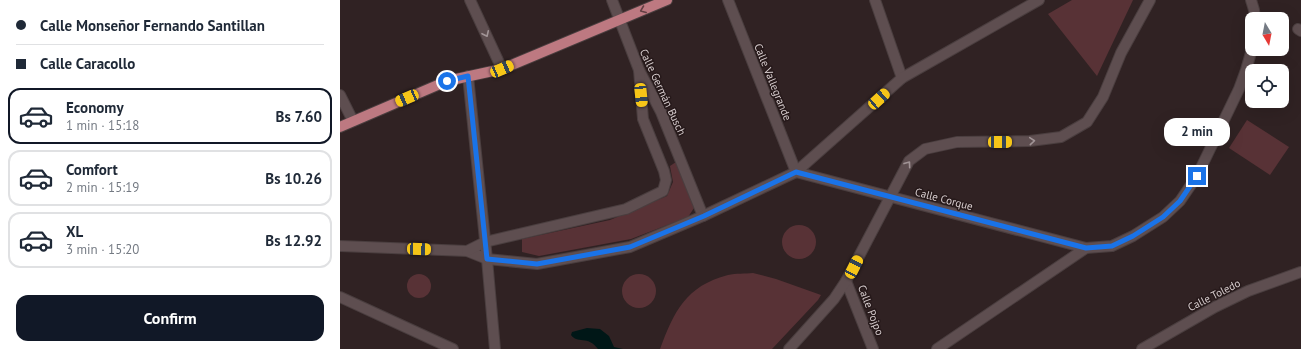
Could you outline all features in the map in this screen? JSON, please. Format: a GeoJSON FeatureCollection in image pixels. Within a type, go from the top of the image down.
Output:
{"type":"FeatureCollection","features":[{"type":"Feature","properties":{"kind":"main road"},"geometry":{"type":"LineString","coordinates":[[340,127],[447,81],[502,69],[667,0]]}},
{"type":"Feature","properties":{"kind":"street"},"geometry":{"type":"LineString","coordinates":[[470,0],[502,69]]}},
{"type":"Feature","properties":{"kind":"street","name":"Calle Germán Busch"},"geometry":{"type":"LineString","coordinates":[[612,0],[638,70],[661,112],[704,216]]}},
{"type":"Feature","properties":{"kind":"street","name":"Calle Vallegrande"},"geometry":{"type":"LineString","coordinates":[[728,0],[796,172]]}},
{"type":"Feature","properties":{"kind":"street"},"geometry":{"type":"LineString","coordinates":[[875,0],[902,78]]}},
{"type":"Feature","properties":{"kind":"street"},"geometry":{"type":"LineString","coordinates":[[340,246],[467,251],[487,259],[537,264],[630,247],[704,216],[796,172],[902,78],[1039,0]]}},
{"type":"Feature","properties":{"kind":"street"},"geometry":{"type":"LineString","coordinates":[[788,349],[834,299],[846,281],[909,161],[925,149],[957,142],[1030,141],[1060,137],[1087,122],[1103,98],[1121,53],[1150,0]]}},
{"type":"Feature","properties":{"kind":"street"},"geometry":{"type":"LineString","coordinates":[[1112,78],[1156,0]]}},
{"type":"Feature","properties":{"kind":"street"},"geometry":{"type":"LineString","coordinates":[[1251,0],[1254,12]]}},
{"type":"Feature","properties":{"kind":"street"},"geometry":{"type":"LineString","coordinates":[[937,349],[1086,248],[1112,246],[1133,236],[1163,217],[1180,201],[1197,176],[1238,90],[1250,56]]}},
{"type":"Feature","properties":{"kind":"street"},"geometry":{"type":"LineString","coordinates":[[467,251],[485,242],[626,209],[663,191],[666,180],[664,170],[643,119],[638,70]]}},
{"type":"Feature","properties":{"kind":"street"},"geometry":{"type":"LineString","coordinates":[[468,76],[495,349]]}},
{"type":"Feature","properties":{"kind":"street"},"geometry":{"type":"LineString","coordinates":[[340,95],[353,121]]}},
{"type":"Feature","properties":{"kind":"street","name":"Calle Corque"},"geometry":{"type":"LineString","coordinates":[[796,172],[889,198],[1086,248]]}},
{"type":"Feature","properties":{"kind":"street","name":"Calle Toledo"},"geometry":{"type":"LineString","coordinates":[[1142,349],[1215,306],[1248,291],[1301,272]]}},
{"type":"Feature","properties":{"kind":"street","name":"Calle Pojpo"},"geometry":{"type":"LineString","coordinates":[[846,281],[873,349]]}},
{"type":"Feature","properties":{"kind":"street"},"geometry":{"type":"LineString","coordinates":[[340,297],[453,349]]}},
{"type":"Feature","properties":{"kind":"shaded area"},"geometry":{"type":"Polygon","coordinates":[[[1072,0],[1133,0],[1097,76],[1048,14],[1072,0]]]}},
{"type":"Feature","properties":{"kind":"shaded area"},"geometry":{"type":"Polygon","coordinates":[[[1247,120],[1289,147],[1270,175],[1229,148],[1247,120]]]}},
{"type":"Feature","properties":{"kind":"shaded area"},"geometry":{"type":"Polygon","coordinates":[[[676,162],[694,208],[688,217],[631,239],[539,256],[522,252],[522,239],[610,220],[667,196],[673,182],[670,166],[676,162]]]}},
{"type":"Feature","properties":{"kind":"shaded area"},"geometry":{"type":"Polygon","coordinates":[[[796,225],[802,225],[806,226],[813,232],[816,242],[815,249],[809,256],[802,259],[796,259],[792,258],[785,252],[782,245],[782,239],[783,235],[789,228],[796,225]]]}},
{"type":"Feature","properties":{"kind":"shaded area"},"geometry":{"type":"Polygon","coordinates":[[[753,273],[776,279],[821,295],[772,349],[660,349],[665,335],[677,312],[692,293],[714,280],[728,275],[753,273]]]}},
{"type":"Feature","properties":{"kind":"shaded area"},"geometry":{"type":"Polygon","coordinates":[[[419,274],[428,277],[431,286],[428,295],[419,298],[410,295],[407,286],[410,277],[419,274]]]}},
{"type":"Feature","properties":{"kind":"shaded area"},"geometry":{"type":"Polygon","coordinates":[[[636,274],[642,274],[651,279],[655,285],[655,297],[651,303],[642,308],[636,308],[627,303],[622,294],[622,288],[627,279],[636,274]]]}},
{"type":"Feature","properties":{"kind":"shaded area"},"geometry":{"type":"Polygon","coordinates":[[[587,328],[600,329],[609,336],[614,347],[623,349],[598,349],[590,342],[573,338],[571,335],[572,332],[587,328]]]}},
{"type":"Feature","properties":{"kind":"route"},"geometry":{"type":"LineString","coordinates":[[447,81],[468,76],[487,259],[537,264],[630,247],[704,216],[796,172],[889,198],[1086,248],[1112,246],[1133,236],[1163,217],[1180,201],[1197,176]]}}]}
